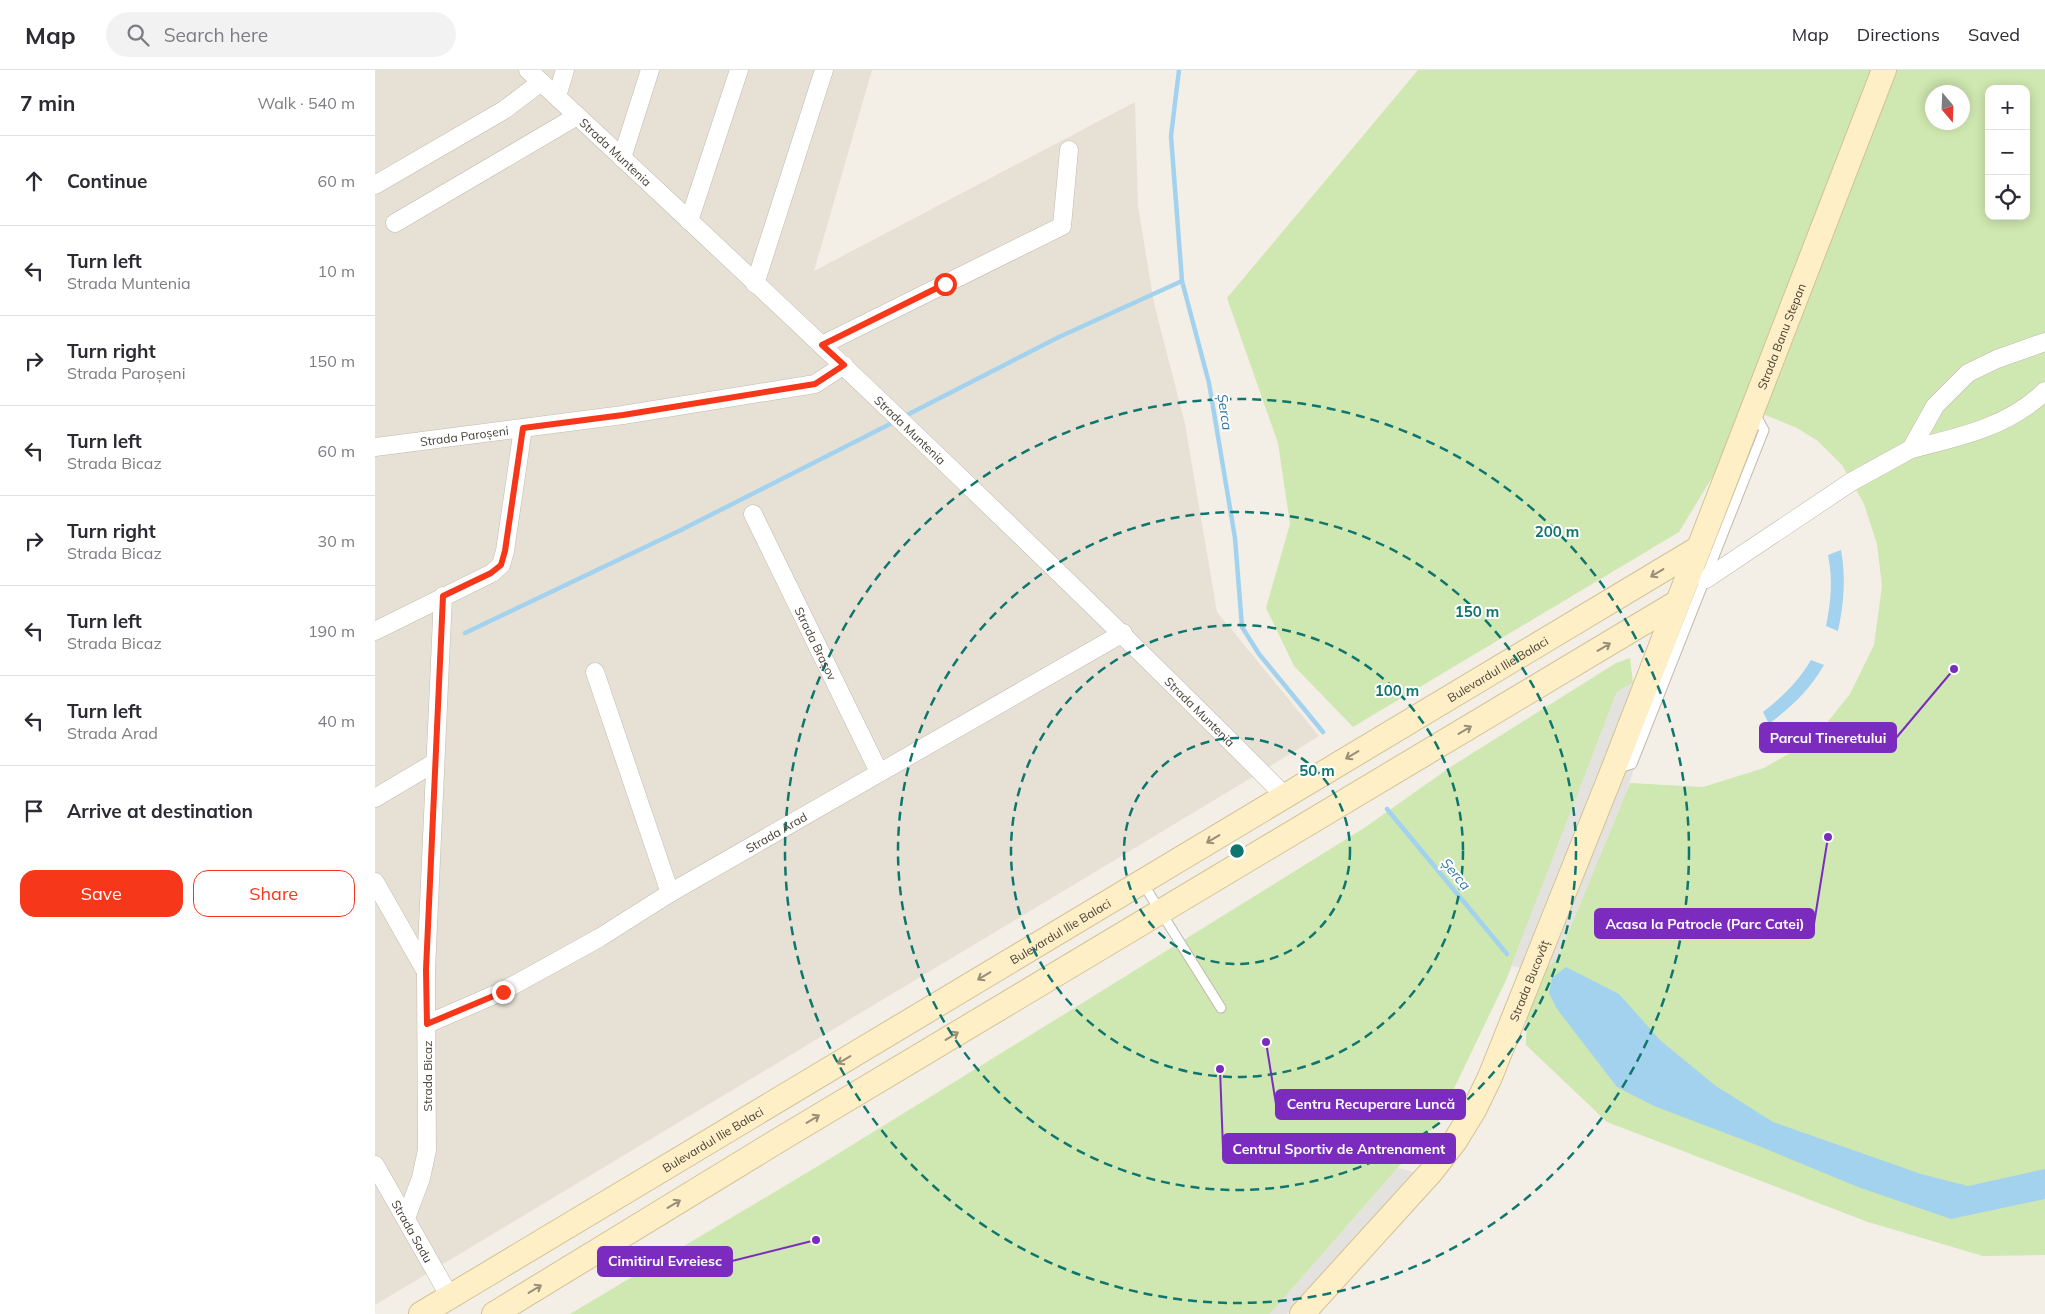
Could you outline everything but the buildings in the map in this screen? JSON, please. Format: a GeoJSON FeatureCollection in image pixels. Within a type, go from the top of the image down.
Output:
{"type":"FeatureCollection","features":[{"type":"Feature","properties":{"kind":"main road","name":"Strada Banu Stepan"},"geometry":{"type":"LineString","coordinates":[[1677,602],[1885,70]]}},
{"type":"Feature","properties":{"kind":"main road","name":"Bulevardul Ilie Balaci"},"geometry":{"type":"LineString","coordinates":[[421,1314],[1699,548]]}},
{"type":"Feature","properties":{"kind":"main road","name":"Strada Bucovăț"},"geometry":{"type":"LineString","coordinates":[[1302,1314],[1431,1172],[1455,1141],[1474,1110],[1490,1077],[1613,770],[1677,602]]}},
{"type":"Feature","properties":{"kind":"main road"},"geometry":{"type":"LineString","coordinates":[[493,1314],[779,1140],[1677,602]]}},
{"type":"Feature","properties":{"kind":"street","name":"Strada Muntenia"},"geometry":{"type":"LineString","coordinates":[[528,70],[755,284],[844,365],[1123,633],[1285,796]]}},
{"type":"Feature","properties":{"kind":"street"},"geometry":{"type":"LineString","coordinates":[[557,96],[565,70]]}},
{"type":"Feature","properties":{"kind":"street"},"geometry":{"type":"LineString","coordinates":[[622,158],[650,70]]}},
{"type":"Feature","properties":{"kind":"street"},"geometry":{"type":"LineString","coordinates":[[689,221],[739,70]]}},
{"type":"Feature","properties":{"kind":"street"},"geometry":{"type":"LineString","coordinates":[[755,284],[824,70]]}},
{"type":"Feature","properties":{"kind":"street"},"geometry":{"type":"LineString","coordinates":[[375,185],[504,110],[541,82]]}},
{"type":"Feature","properties":{"kind":"street"},"geometry":{"type":"LineString","coordinates":[[395,223],[577,116]]}},
{"type":"Feature","properties":{"kind":"street"},"geometry":{"type":"LineString","coordinates":[[822,345],[1062,226],[1069,150]]}},
{"type":"Feature","properties":{"kind":"street"},"geometry":{"type":"LineString","coordinates":[[1911,449],[1935,406],[1968,372],[1997,359],[2045,342]]}},
{"type":"Feature","properties":{"kind":"street","name":"Strada Paroșeni"},"geometry":{"type":"LineString","coordinates":[[375,447],[623,415],[815,384],[844,365]]}},
{"type":"Feature","properties":{"kind":"street"},"geometry":{"type":"LineString","coordinates":[[1706,579],[1851,482],[1911,449],[1969,435],[2007,419],[2036,400],[2045,391]]}},
{"type":"Feature","properties":{"kind":"street"},"geometry":{"type":"LineString","coordinates":[[375,631],[491,573],[501,565],[505,551],[523,428]]}},
{"type":"Feature","properties":{"kind":"street","name":"Strada Brașov"},"geometry":{"type":"LineString","coordinates":[[753,514],[879,772]]}},
{"type":"Feature","properties":{"kind":"street","name":"Strada Bicaz"},"geometry":{"type":"LineString","coordinates":[[405,1218],[421,1178],[427,1150],[426,970],[443,596]]}},
{"type":"Feature","properties":{"kind":"street","name":"Strada Arad"},"geometry":{"type":"LineString","coordinates":[[427,1024],[503,992],[599,938],[670,893],[1123,633]]}},
{"type":"Feature","properties":{"kind":"street"},"geometry":{"type":"LineString","coordinates":[[595,672],[670,893]]}},
{"type":"Feature","properties":{"kind":"street"},"geometry":{"type":"LineString","coordinates":[[375,798],[434,763]]}},
{"type":"Feature","properties":{"kind":"street"},"geometry":{"type":"LineString","coordinates":[[375,882],[426,970]]}},
{"type":"Feature","properties":{"kind":"street","name":"Strada Sadu"},"geometry":{"type":"LineString","coordinates":[[375,1165],[450,1297]]}},
{"type":"Feature","properties":{"kind":"lane"},"geometry":{"type":"LineString","coordinates":[[1613,770],[1632,764],[1764,430],[1753,410]]}},
{"type":"Feature","properties":{"kind":"lane"},"geometry":{"type":"LineString","coordinates":[[1677,602],[1706,579]]}},
{"type":"Feature","properties":{"kind":"lane"},"geometry":{"type":"LineString","coordinates":[[1142,881],[1221,1008]]}},
{"type":"Feature","properties":{"kind":"shaded area"},"geometry":{"type":"Polygon","coordinates":[[[375,70],[872,70],[814,271],[1135,102],[1138,206],[1154,303],[1185,424],[1217,612],[1319,736],[375,1305],[375,70]]]}},
{"type":"Feature","properties":{"kind":"shaded area"},"geometry":{"type":"Polygon","coordinates":[[[1633,683],[1661,690],[1624,798],[1558,957],[1543,972],[1511,966],[1617,692],[1633,683]]]}},
{"type":"Feature","properties":{"kind":"shaded area"},"geometry":{"type":"Polygon","coordinates":[[[1398,1168],[1413,1172],[1287,1314],[1270,1314],[1398,1168]]]}},
{"type":"Feature","properties":{"kind":"green space"},"geometry":{"type":"Polygon","coordinates":[[[1418,70],[2045,70],[2045,1255],[1983,1256],[1868,1222],[1607,1122],[1526,1045],[1527,1002],[1543,972],[1558,957],[1630,783],[1703,787],[1764,768],[1814,739],[1850,694],[1874,645],[1882,586],[1877,544],[1864,504],[1842,465],[1818,441],[1797,428],[1753,410],[1679,532],[1353,727],[1294,666],[1266,608],[1290,524],[1278,443],[1227,298],[1418,70]]]}},
{"type":"Feature","properties":{"kind":"green space"},"geometry":{"type":"Polygon","coordinates":[[[1630,658],[1633,683],[1617,692],[1507,978],[1438,1122],[1270,1314],[570,1314],[818,1166],[1063,1015],[1364,828],[1452,766],[1616,663],[1630,658]]]}},
{"type":"Feature","properties":{"kind":"water"},"geometry":{"type":"Polygon","coordinates":[[[1841,550],[1844,590],[1838,631],[1826,626],[1831,590],[1828,555],[1841,550]]]}},
{"type":"Feature","properties":{"kind":"water"},"geometry":{"type":"Polygon","coordinates":[[[1811,660],[1824,665],[1800,698],[1769,724],[1763,712],[1789,689],[1811,660]]]}},
{"type":"Feature","properties":{"kind":"water"},"geometry":{"type":"Polygon","coordinates":[[[1566,967],[1619,994],[1661,1041],[1716,1086],[1773,1122],[1921,1174],[1968,1186],[2045,1169],[2045,1199],[1951,1219],[1858,1187],[1754,1144],[1654,1106],[1617,1087],[1557,1009],[1549,993],[1552,978],[1566,967]]]}},
{"type":"Feature","properties":{"kind":"waterway","name":"Șerca"},"geometry":{"type":"LineString","coordinates":[[1179,70],[1171,136],[1182,281],[1209,383],[1235,538],[1242,627],[1259,654],[1323,732]]}},
{"type":"Feature","properties":{"kind":"waterway"},"geometry":{"type":"LineString","coordinates":[[903,417],[1059,337],[1182,281]]}},
{"type":"Feature","properties":{"kind":"waterway"},"geometry":{"type":"LineString","coordinates":[[465,633],[681,530],[896,421]]}},
{"type":"Feature","properties":{"kind":"waterway","name":"Șerca"},"geometry":{"type":"LineString","coordinates":[[1387,809],[1507,954]]}},
{"type":"Feature","properties":{"kind":"place","name":"Parcul Tineretului"},"geometry":{"type":"Point","coordinates":[1954,669]}},
{"type":"Feature","properties":{"kind":"place","name":"Acasa la Patrocle (Parc Catei)"},"geometry":{"type":"Point","coordinates":[1828,837]}},
{"type":"Feature","properties":{"kind":"place","name":"Centru Recuperare Luncă"},"geometry":{"type":"Point","coordinates":[1266,1042]}},
{"type":"Feature","properties":{"kind":"place","name":"Centrul Sportiv de Antrenament"},"geometry":{"type":"Point","coordinates":[1220,1069]}},
{"type":"Feature","properties":{"kind":"place","name":"Cimitirul Evreiesc"},"geometry":{"type":"Point","coordinates":[816,1240]}},
{"type":"Feature","properties":{"kind":"route"},"geometry":{"type":"LineString","coordinates":[[503,992],[427,1024],[426,970],[443,596],[491,573],[501,565],[505,551],[523,428],[623,415],[815,384],[844,365],[822,345],[945,284]]}}]}
